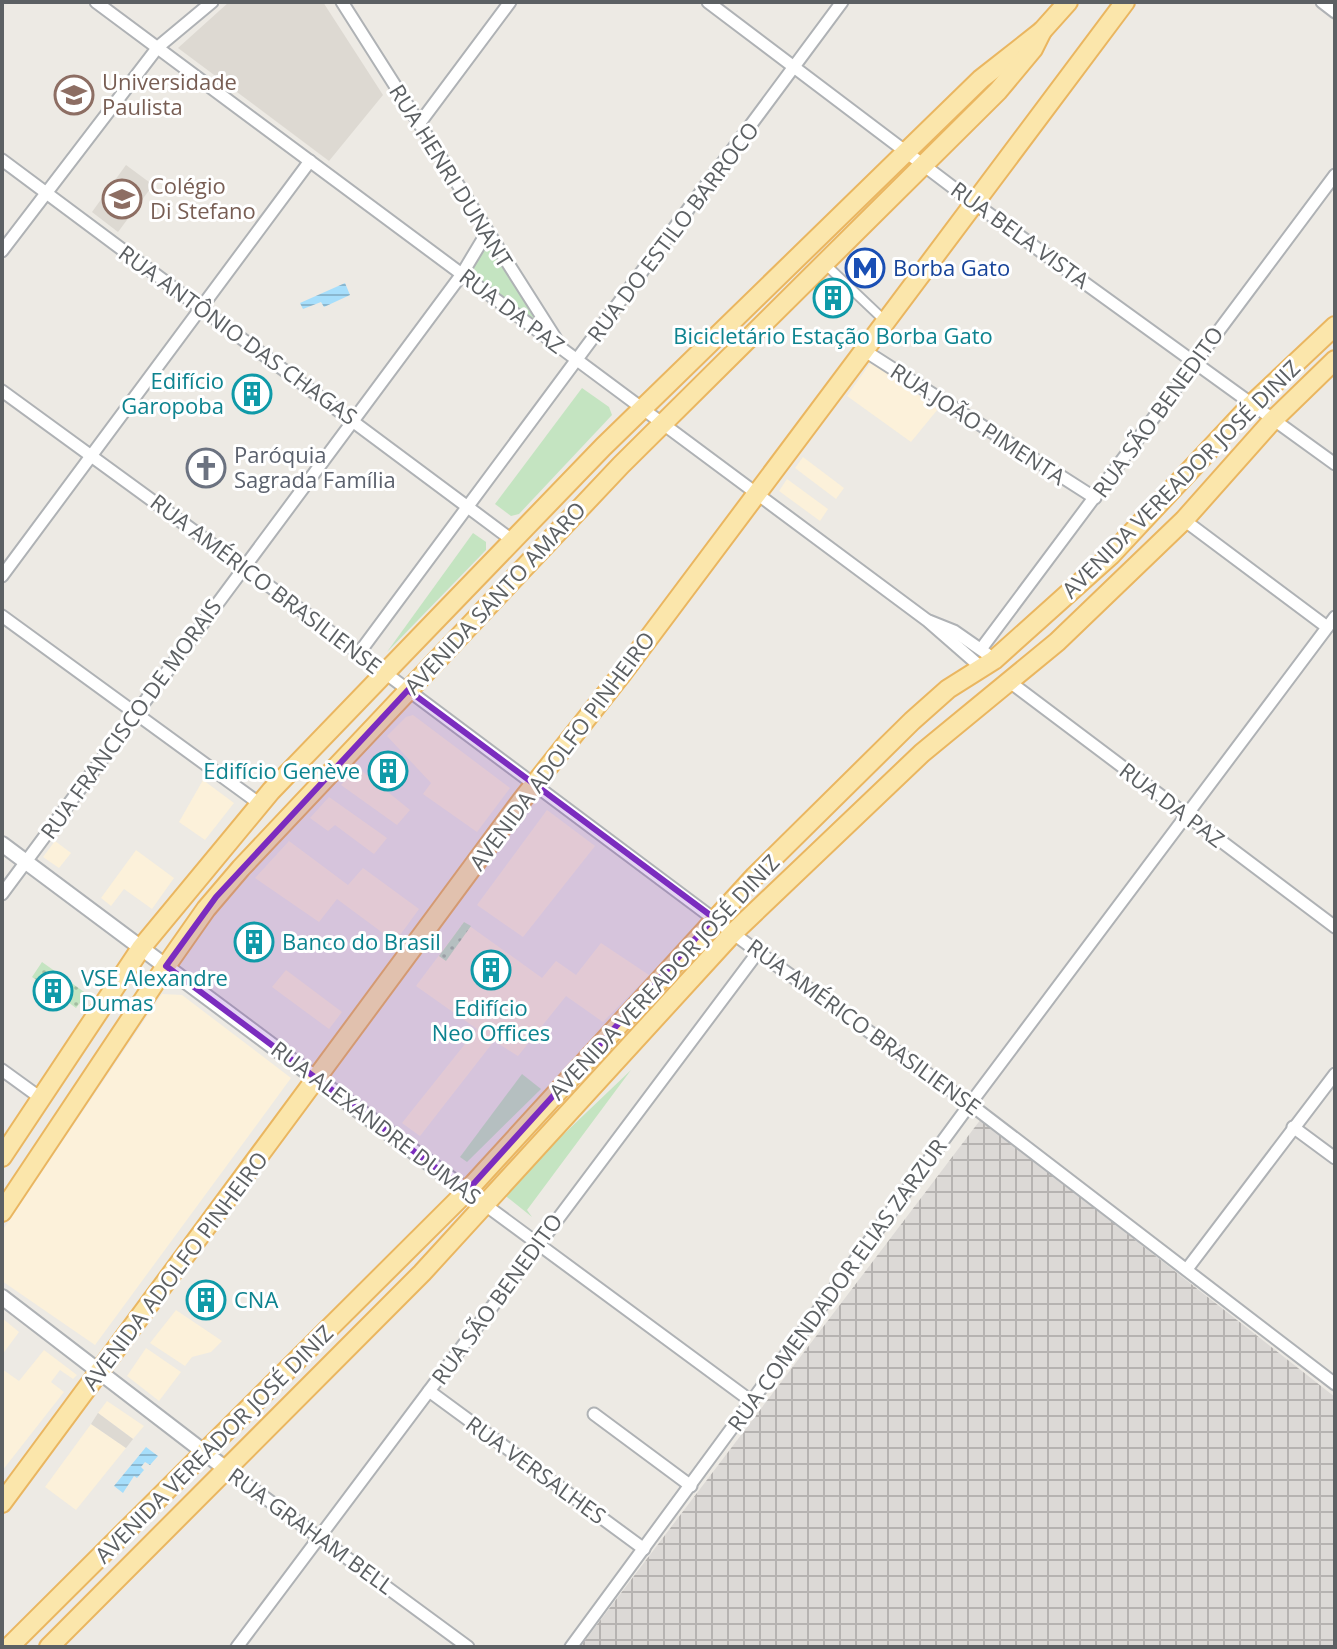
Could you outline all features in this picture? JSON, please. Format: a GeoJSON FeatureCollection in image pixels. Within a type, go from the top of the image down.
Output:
{"type":"FeatureCollection","features":[{"type":"Feature","properties":{"kind":"main road","name":"AVENIDA SANTO AMARO"},"geometry":{"type":"LineString","coordinates":[[2,1157],[141,948],[260,804],[642,408],[1003,59],[1042,31],[1068,2]]}},
{"type":"Feature","properties":{"kind":"main road","name":"AVENIDA ADOLFO PINHEIRO"},"geometry":{"type":"LineString","coordinates":[[2,1503],[534,785],[1125,2]]}},
{"type":"Feature","properties":{"kind":"main road","name":"AVENIDA SANTO AMARO"},"geometry":{"type":"LineString","coordinates":[[2,1212],[166,966],[216,897],[662,423],[1008,80],[1033,49],[1042,31]]}},
{"type":"Feature","properties":{"kind":"main road","name":"AVENIDA VEREADOR JOSÉ DINIZ"},"geometry":{"type":"LineString","coordinates":[[9,1647],[467,1191],[714,918],[912,721],[1111,555],[1251,405],[1335,326]]}},
{"type":"Feature","properties":{"kind":"main road","name":"AVENIDA VEREADOR JOSÉ DINIZ"},"geometry":{"type":"LineString","coordinates":[[49,1647],[412,1283],[733,933],[922,753],[1040,658],[1184,520],[1272,421],[1335,360]]}},
{"type":"Feature","properties":{"kind":"main road"},"geometry":{"type":"LineString","coordinates":[[512,540],[533,557]]}},
{"type":"Feature","properties":{"kind":"street","name":"RUA DA PAZ"},"geometry":{"type":"LineString","coordinates":[[96,2],[756,494],[986,660]]}},
{"type":"Feature","properties":{"kind":"street"},"geometry":{"type":"LineString","coordinates":[[2,251],[158,47],[212,2]]}},
{"type":"Feature","properties":{"kind":"street","name":"RUA HENRI DUNANT"},"geometry":{"type":"LineString","coordinates":[[342,2],[486,234],[563,349]]}},
{"type":"Feature","properties":{"kind":"street"},"geometry":{"type":"LineString","coordinates":[[419,124],[510,2]]}},
{"type":"Feature","properties":{"kind":"street","name":"RUA BELA VISTA"},"geometry":{"type":"LineString","coordinates":[[708,2],[975,203],[1335,464]]}},
{"type":"Feature","properties":{"kind":"street","name":"RUA DO ESTILO BARROCO"},"geometry":{"type":"LineString","coordinates":[[359,653],[842,2]]}},
{"type":"Feature","properties":{"kind":"street"},"geometry":{"type":"LineString","coordinates":[[1322,2],[1335,12]]}},
{"type":"Feature","properties":{"kind":"street","name":"RUA ANTÔNIO DAS CHAGAS"},"geometry":{"type":"LineString","coordinates":[[2,160],[512,540]]}},
{"type":"Feature","properties":{"kind":"street"},"geometry":{"type":"LineString","coordinates":[[2,576],[310,161]]}},
{"type":"Feature","properties":{"kind":"street","name":"RUA SÃO BENEDITO"},"geometry":{"type":"LineString","coordinates":[[986,660],[1095,498],[1335,175]]}},
{"type":"Feature","properties":{"kind":"street","name":"RUA FRANCISCO DE MORAIS"},"geometry":{"type":"LineString","coordinates":[[2,894],[462,274],[486,234]]}},
{"type":"Feature","properties":{"kind":"street"},"geometry":{"type":"LineString","coordinates":[[824,263],[884,320]]}},
{"type":"Feature","properties":{"kind":"street","name":"RUA JOÃO PIMENTA"},"geometry":{"type":"LineString","coordinates":[[862,349],[1095,498]]}},
{"type":"Feature","properties":{"kind":"street","name":"RUA AMÉRICO BRASILIENSE"},"geometry":{"type":"LineString","coordinates":[[2,391],[243,566],[758,952],[970,1104],[1335,1384]]}},
{"type":"Feature","properties":{"kind":"street"},"geometry":{"type":"LineString","coordinates":[[1184,520],[1327,627]]}},
{"type":"Feature","properties":{"kind":"street"},"geometry":{"type":"LineString","coordinates":[[2,616],[260,804]]}},
{"type":"Feature","properties":{"kind":"street","name":"RUA COMENDADOR ELIAS ZARZUR"},"geometry":{"type":"LineString","coordinates":[[571,1647],[970,1104],[1335,617]]}},
{"type":"Feature","properties":{"kind":"street","name":"RUA DA PAZ"},"geometry":{"type":"LineString","coordinates":[[928,621],[954,631],[986,660]]}},
{"type":"Feature","properties":{"kind":"street","name":"RUA DA PAZ"},"geometry":{"type":"LineString","coordinates":[[1010,682],[1335,927]]}},
{"type":"Feature","properties":{"kind":"street","name":"RUA ALEXANDRE DUMAS"},"geometry":{"type":"LineString","coordinates":[[2,844],[751,1401]]}},
{"type":"Feature","properties":{"kind":"street","name":"RUA SÃO BENEDITO"},"geometry":{"type":"LineString","coordinates":[[237,1647],[758,952]]}},
{"type":"Feature","properties":{"kind":"street"},"geometry":{"type":"LineString","coordinates":[[2,1070],[42,1099]]}},
{"type":"Feature","properties":{"kind":"street"},"geometry":{"type":"LineString","coordinates":[[1187,1269],[1335,1074]]}},
{"type":"Feature","properties":{"kind":"street"},"geometry":{"type":"LineString","coordinates":[[1293,1127],[1335,1158]]}},
{"type":"Feature","properties":{"kind":"street","name":"RUA GRAHAM BELL"},"geometry":{"type":"LineString","coordinates":[[2,1297],[226,1469],[468,1647]]}},
{"type":"Feature","properties":{"kind":"street","name":"RUA VERSALHES"},"geometry":{"type":"LineString","coordinates":[[429,1391],[644,1549]]}},
{"type":"Feature","properties":{"kind":"street"},"geometry":{"type":"LineString","coordinates":[[594,1414],[691,1486]]}},
{"type":"Feature","properties":{"kind":"highlighted area"},"geometry":{"type":"Polygon","coordinates":[[[408,690],[714,918],[467,1191],[166,966],[216,897],[408,690]]]}},
{"type":"Feature","properties":{"kind":"shaded area"},"geometry":{"type":"Polygon","coordinates":[[[229,2],[323,2],[383,95],[329,161],[178,48],[229,2]]]}},
{"type":"Feature","properties":{"kind":"shaded area","name":"Colégio Di Stefano"},"geometry":{"type":"Polygon","coordinates":[[[126,165],[153,185],[118,232],[92,212],[126,165]]]}},
{"type":"Feature","properties":{"kind":"shaded area"},"geometry":{"type":"Polygon","coordinates":[[[871,362],[938,409],[911,442],[847,396],[871,362]]]}},
{"type":"Feature","properties":{"kind":"shaded area"},"geometry":{"type":"Polygon","coordinates":[[[803,457],[844,488],[836,499],[795,468],[803,457]]]}},
{"type":"Feature","properties":{"kind":"shaded area"},"geometry":{"type":"Polygon","coordinates":[[[787,479],[828,509],[820,521],[779,491],[787,479]]]}},
{"type":"Feature","properties":{"kind":"shaded area"},"geometry":{"type":"Polygon","coordinates":[[[413,715],[510,788],[477,832],[423,794],[431,783],[387,736],[406,717],[413,715]]]}},
{"type":"Feature","properties":{"kind":"shaded area"},"geometry":{"type":"Polygon","coordinates":[[[357,767],[410,810],[397,825],[341,785],[357,767]]]}},
{"type":"Feature","properties":{"kind":"shaded area"},"geometry":{"type":"Polygon","coordinates":[[[203,780],[234,803],[205,840],[179,822],[203,780]]]}},
{"type":"Feature","properties":{"kind":"shaded area"},"geometry":{"type":"Polygon","coordinates":[[[329,797],[387,838],[374,854],[335,825],[328,831],[310,818],[329,797]]]}},
{"type":"Feature","properties":{"kind":"shaded area"},"geometry":{"type":"Polygon","coordinates":[[[547,810],[595,846],[523,937],[477,905],[547,810]]]}},
{"type":"Feature","properties":{"kind":"shaded area"},"geometry":{"type":"Polygon","coordinates":[[[55,841],[71,853],[59,868],[43,857],[55,841]]]}},
{"type":"Feature","properties":{"kind":"shaded area"},"geometry":{"type":"Polygon","coordinates":[[[289,841],[348,885],[363,868],[419,909],[395,942],[337,899],[319,922],[255,878],[289,841]]]}},
{"type":"Feature","properties":{"kind":"shaded area"},"geometry":{"type":"Polygon","coordinates":[[[136,850],[174,878],[152,909],[124,889],[111,906],[101,898],[136,850]]]}},
{"type":"Feature","properties":{"kind":"shaded area"},"geometry":{"type":"Polygon","coordinates":[[[464,922],[542,978],[556,961],[576,975],[601,943],[649,975],[603,1022],[566,996],[518,1056],[494,1041],[420,1136],[402,1123],[477,1029],[416,986],[464,922]]]}},
{"type":"Feature","properties":{"kind":"shaded area"},"geometry":{"type":"Polygon","coordinates":[[[286,970],[342,1012],[329,1029],[272,987],[286,970]]]}},
{"type":"Feature","properties":{"kind":"shaded area"},"geometry":{"type":"Polygon","coordinates":[[[162,994],[182,995],[291,1078],[95,1345],[2,1281],[2,1231],[162,994]]]}},
{"type":"Feature","properties":{"kind":"shaded area"},"geometry":{"type":"Polygon","coordinates":[[[981,1119],[1335,1397],[1335,1647],[580,1647],[981,1119]]]}},
{"type":"Feature","properties":{"kind":"shaded area"},"geometry":{"type":"Polygon","coordinates":[[[176,1310],[222,1341],[211,1352],[192,1357],[185,1366],[150,1343],[176,1310]]]}},
{"type":"Feature","properties":{"kind":"shaded area"},"geometry":{"type":"Polygon","coordinates":[[[2,1318],[19,1332],[2,1355],[2,1318]]]}},
{"type":"Feature","properties":{"kind":"shaded area"},"geometry":{"type":"Polygon","coordinates":[[[146,1348],[181,1372],[159,1401],[127,1376],[146,1348]]]}},
{"type":"Feature","properties":{"kind":"shaded area"},"geometry":{"type":"Polygon","coordinates":[[[44,1350],[77,1375],[73,1379],[60,1370],[51,1382],[64,1392],[2,1471],[2,1369],[19,1381],[44,1350]]]}},
{"type":"Feature","properties":{"kind":"shaded area"},"geometry":{"type":"Polygon","coordinates":[[[107,1401],[144,1426],[133,1439],[98,1413],[107,1401]]]}},
{"type":"Feature","properties":{"kind":"shaded area"},"geometry":{"type":"Polygon","coordinates":[[[98,1413],[133,1439],[126,1448],[91,1424],[98,1413]]]}},
{"type":"Feature","properties":{"kind":"shaded area"},"geometry":{"type":"Polygon","coordinates":[[[91,1424],[126,1448],[76,1510],[45,1487],[91,1424]]]}},
{"type":"Feature","properties":{"kind":"green space"},"geometry":{"type":"Polygon","coordinates":[[[487,239],[542,330],[466,274],[487,239]]]}},
{"type":"Feature","properties":{"kind":"green space"},"geometry":{"type":"Polygon","coordinates":[[[582,388],[609,407],[612,415],[519,514],[511,516],[495,504],[582,388]]]}},
{"type":"Feature","properties":{"kind":"green space"},"geometry":{"type":"Polygon","coordinates":[[[473,533],[486,542],[486,550],[387,652],[473,533]]]}},
{"type":"Feature","properties":{"kind":"green space"},"geometry":{"type":"Polygon","coordinates":[[[464,922],[471,926],[446,961],[439,956],[464,922]]]}},
{"type":"Feature","properties":{"kind":"green space"},"geometry":{"type":"Polygon","coordinates":[[[42,962],[87,994],[76,1008],[64,999],[66,989],[61,979],[49,977],[41,983],[32,977],[42,962]]]}},
{"type":"Feature","properties":{"kind":"green space"},"geometry":{"type":"Polygon","coordinates":[[[631,1070],[527,1210],[532,1217],[502,1193],[631,1070]]]}},
{"type":"Feature","properties":{"kind":"green space"},"geometry":{"type":"Polygon","coordinates":[[[522,1074],[541,1089],[467,1162],[460,1157],[522,1074]]]}},
{"type":"Feature","properties":{"kind":"water"},"geometry":{"type":"Polygon","coordinates":[[[345,283],[350,295],[324,307],[321,302],[303,309],[300,303],[345,283]]]}},
{"type":"Feature","properties":{"kind":"water"},"geometry":{"type":"Polygon","coordinates":[[[146,1447],[158,1456],[150,1465],[145,1462],[141,1467],[144,1470],[137,1478],[134,1476],[123,1493],[114,1486],[146,1447]]]}},
{"type":"Feature","properties":{"kind":"place","name":"Universidade Paulista"},"geometry":{"type":"Point","coordinates":[74,95]}},
{"type":"Feature","properties":{"kind":"place","name":"Colégio Di Stefano"},"geometry":{"type":"Point","coordinates":[122,199]}},
{"type":"Feature","properties":{"kind":"place","name":"Borba Gato"},"geometry":{"type":"Point","coordinates":[865,268]}},
{"type":"Feature","properties":{"kind":"place","name":"Bicicletário Estação Borba Gato"},"geometry":{"type":"Point","coordinates":[833,298]}},
{"type":"Feature","properties":{"kind":"place","name":"Edifício Garopoba"},"geometry":{"type":"Point","coordinates":[252,394]}},
{"type":"Feature","properties":{"kind":"place","name":"Paróquia Sagrada Família"},"geometry":{"type":"Point","coordinates":[206,468]}},
{"type":"Feature","properties":{"kind":"place","name":"Edifício Genève"},"geometry":{"type":"Point","coordinates":[388,771]}},
{"type":"Feature","properties":{"kind":"place","name":"Banco do Brasil"},"geometry":{"type":"Point","coordinates":[254,942]}},
{"type":"Feature","properties":{"kind":"place","name":"Edifício Neo Offices"},"geometry":{"type":"Point","coordinates":[491,970]}},
{"type":"Feature","properties":{"kind":"place","name":"VSE Alexandre Dumas"},"geometry":{"type":"Point","coordinates":[53,991]}},
{"type":"Feature","properties":{"kind":"place","name":"CNA"},"geometry":{"type":"Point","coordinates":[206,1300]}}]}
